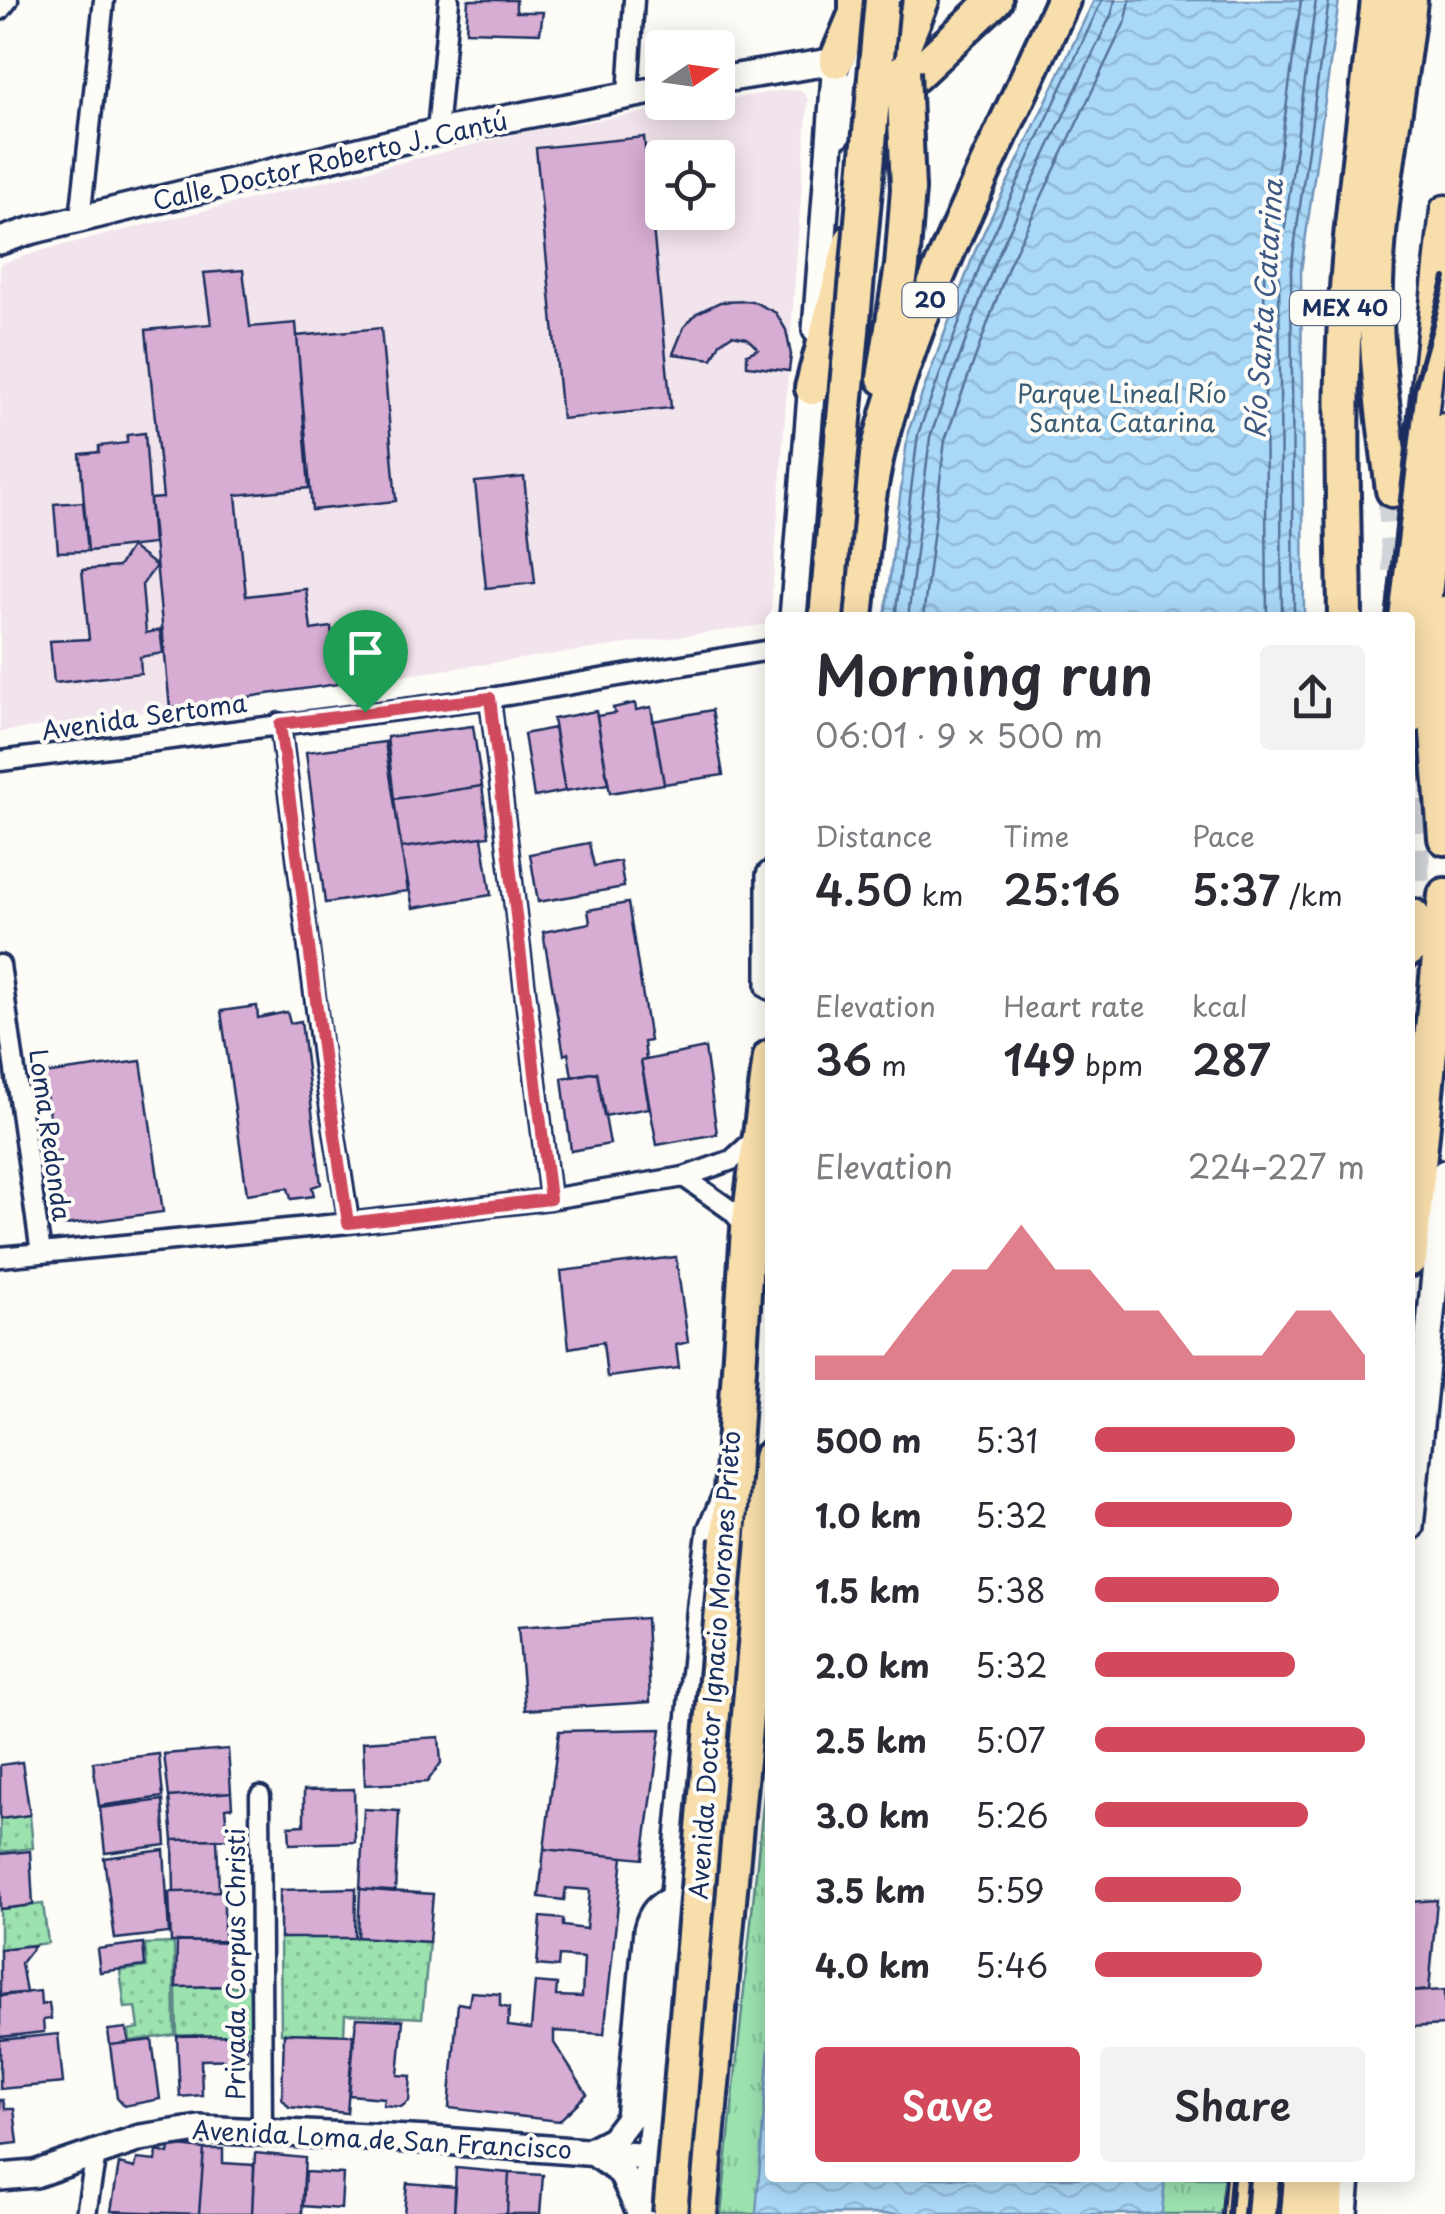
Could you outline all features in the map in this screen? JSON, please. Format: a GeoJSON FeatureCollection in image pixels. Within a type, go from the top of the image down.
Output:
{"type":"FeatureCollection","features":[{"type":"Feature","properties":{"kind":"highway"},"geometry":{"type":"LineString","coordinates":[[836,0],[836,61]]}},
{"type":"Feature","properties":{"kind":"highway"},"geometry":{"type":"LineString","coordinates":[[836,61],[856,12],[856,0]]}},
{"type":"Feature","properties":{"kind":"highway"},"geometry":{"type":"LineString","coordinates":[[827,612],[882,0]]}},
{"type":"Feature","properties":{"kind":"highway"},"geometry":{"type":"LineString","coordinates":[[877,456],[878,413],[902,266],[908,189],[909,73],[904,45],[921,0]]}},
{"type":"Feature","properties":{"kind":"highway"},"geometry":{"type":"LineString","coordinates":[[909,73],[995,0]]}},
{"type":"Feature","properties":{"kind":"highway","name":"20"},"geometry":{"type":"LineString","coordinates":[[857,612],[877,456],[898,381],[940,273],[1064,0]]}},
{"type":"Feature","properties":{"kind":"highway","name":"MEX 40"},"geometry":{"type":"LineString","coordinates":[[1344,612],[1342,402],[1346,308],[1351,225],[1378,0]]}},
{"type":"Feature","properties":{"kind":"highway"},"geometry":{"type":"LineString","coordinates":[[1380,217],[1366,109],[1409,10]]}},
{"type":"Feature","properties":{"kind":"highway","name":"MEX 40"},"geometry":{"type":"LineString","coordinates":[[1392,490],[1378,356],[1376,284],[1380,217],[1409,10]]}},
{"type":"Feature","properties":{"kind":"highway"},"geometry":{"type":"LineString","coordinates":[[812,388],[862,203]]}},
{"type":"Feature","properties":{"kind":"highway"},"geometry":{"type":"LineString","coordinates":[[1415,676],[1445,430]]}},
{"type":"Feature","properties":{"kind":"highway"},"geometry":{"type":"LineString","coordinates":[[1445,613],[1436,718],[1444,780],[1445,838]]}},
{"type":"Feature","properties":{"kind":"highway"},"geometry":{"type":"LineString","coordinates":[[1415,1208],[1445,895]]}},
{"type":"Feature","properties":{"kind":"highway","name":"Avenida Doctor Ignacio Morones Prieto"},"geometry":{"type":"LineString","coordinates":[[670,2214],[728,1539],[748,1229],[765,1088]]}},
{"type":"Feature","properties":{"kind":"highway","name":"Avenida Doctor Ignacio Morones Prieto"},"geometry":{"type":"LineString","coordinates":[[700,2214],[765,1512]]}},
{"type":"Feature","properties":{"kind":"highway"},"geometry":{"type":"LineString","coordinates":[[650,2157],[675,2173],[682,2190],[682,2214]]}},
{"type":"Feature","properties":{"kind":"highway"},"geometry":{"type":"LineString","coordinates":[[1240,2214],[1243,2182]]}},
{"type":"Feature","properties":{"kind":"highway"},"geometry":{"type":"LineString","coordinates":[[1298,2214],[1301,2182]]}},
{"type":"Feature","properties":{"kind":"highway"},"geometry":{"type":"LineString","coordinates":[[1325,2214],[1329,2182]]}},
{"type":"Feature","properties":{"kind":"main road"},"geometry":{"type":"LineString","coordinates":[[1403,612],[1445,210]]}},
{"type":"Feature","properties":{"kind":"main road"},"geometry":{"type":"LineString","coordinates":[[1261,2214],[1264,2182]]}},
{"type":"Feature","properties":{"kind":"street"},"geometry":{"type":"LineString","coordinates":[[0,10],[8,0]]}},
{"type":"Feature","properties":{"kind":"street"},"geometry":{"type":"LineString","coordinates":[[80,219],[104,0]]}},
{"type":"Feature","properties":{"kind":"street"},"geometry":{"type":"LineString","coordinates":[[437,132],[449,0]]}},
{"type":"Feature","properties":{"kind":"street"},"geometry":{"type":"LineString","coordinates":[[628,95],[634,0]]}},
{"type":"Feature","properties":{"kind":"street"},"geometry":{"type":"LineString","coordinates":[[830,154],[867,60],[921,0]]}},
{"type":"Feature","properties":{"kind":"street"},"geometry":{"type":"LineString","coordinates":[[735,77],[836,61],[793,612]]}},
{"type":"Feature","properties":{"kind":"street","name":"Calle Doctor Roberto J. Cantú"},"geometry":{"type":"LineString","coordinates":[[0,241],[437,132],[645,92]]}},
{"type":"Feature","properties":{"kind":"street","name":"Avenida Sertoma"},"geometry":{"type":"LineString","coordinates":[[0,762],[490,698],[765,651]]}},
{"type":"Feature","properties":{"kind":"street"},"geometry":{"type":"LineString","coordinates":[[490,698],[550,1199]]}},
{"type":"Feature","properties":{"kind":"street"},"geometry":{"type":"LineString","coordinates":[[280,724],[348,1223]]}},
{"type":"Feature","properties":{"kind":"street","name":"Loma Redonda"},"geometry":{"type":"LineString","coordinates":[[0,965],[41,1254]]}},
{"type":"Feature","properties":{"kind":"street"},"geometry":{"type":"LineString","coordinates":[[0,1258],[348,1223],[550,1199],[684,1178],[732,1160],[757,1137]]}},
{"type":"Feature","properties":{"kind":"street"},"geometry":{"type":"LineString","coordinates":[[1415,1476],[1445,1173]]}},
{"type":"Feature","properties":{"kind":"street"},"geometry":{"type":"LineString","coordinates":[[684,1178],[732,1211],[748,1229]]}},
{"type":"Feature","properties":{"kind":"street"},"geometry":{"type":"LineString","coordinates":[[642,2214],[706,1560],[714,1518],[731,1484]]}},
{"type":"Feature","properties":{"kind":"street","name":"Privada Corpus Christi"},"geometry":{"type":"LineString","coordinates":[[260,1796],[262,2132]]}},
{"type":"Feature","properties":{"kind":"street"},"geometry":{"type":"LineString","coordinates":[[590,2150],[613,2140],[629,2118],[647,1930],[650,1916],[674,1899]]}},
{"type":"Feature","properties":{"kind":"street","name":"Avenida Loma de San Francisco"},"geometry":{"type":"LineString","coordinates":[[0,2177],[35,2174],[140,2138],[178,2130],[590,2150],[650,2157]]}},
{"type":"Feature","properties":{"kind":"street"},"geometry":{"type":"LineString","coordinates":[[590,2150],[620,2172],[642,2214]]}},
{"type":"Feature","properties":{"kind":"street"},"geometry":{"type":"LineString","coordinates":[[86,2214],[96,2154]]}},
{"type":"Feature","properties":{"kind":"street"},"geometry":{"type":"LineString","coordinates":[[1344,2214],[1348,2182]]}},
{"type":"Feature","properties":{"kind":"shaded area"},"geometry":{"type":"Polygon","coordinates":[[[802,91],[808,99],[771,612],[765,612],[765,625],[0,732],[0,264],[47,249],[529,131],[645,112],[645,120],[735,120],[735,98],[802,91]]]}},
{"type":"Feature","properties":{"kind":"green space"},"geometry":{"type":"Polygon","coordinates":[[[765,1786],[765,2182],[1243,2182],[1240,2214],[721,2214],[765,1786]]]}},
{"type":"Feature","properties":{"kind":"green space"},"geometry":{"type":"Polygon","coordinates":[[[30,1815],[33,1848],[0,1852],[0,1819],[30,1815]]]}},
{"type":"Feature","properties":{"kind":"green space"},"geometry":{"type":"Polygon","coordinates":[[[43,1904],[48,1943],[0,1949],[0,1909],[43,1904]]]}},
{"type":"Feature","properties":{"kind":"green space"},"geometry":{"type":"Polygon","coordinates":[[[358,1937],[429,1942],[422,2018],[345,2014],[344,2035],[281,2033],[280,1938],[358,1937]]]}},
{"type":"Feature","properties":{"kind":"green space"},"geometry":{"type":"Polygon","coordinates":[[[174,1943],[175,2035],[130,2041],[129,2030],[139,2028],[136,2007],[125,2008],[120,1971],[147,1967],[145,1944],[174,1943]]]}},
{"type":"Feature","properties":{"kind":"green space"},"geometry":{"type":"Polygon","coordinates":[[[250,1986],[251,2035],[177,2036],[176,1987],[250,1986]]]}},
{"type":"Feature","properties":{"kind":"water","name":"Río Santa Catarina"},"geometry":{"type":"Polygon","coordinates":[[[1094,0],[1339,0],[1301,271],[1304,612],[886,612],[908,432],[975,251],[1094,0]]]}},
{"type":"Feature","properties":{"kind":"water"},"geometry":{"type":"Polygon","coordinates":[[[765,2098],[765,2182],[1165,2182],[1162,2214],[756,2214],[765,2098]]]}},
{"type":"Feature","properties":{"kind":"building"},"geometry":{"type":"Polygon","coordinates":[[[468,0],[516,0],[516,12],[543,12],[540,33],[466,31],[468,0]]]}},
{"type":"Feature","properties":{"kind":"building"},"geometry":{"type":"Polygon","coordinates":[[[644,137],[645,230],[653,230],[671,408],[562,419],[536,148],[644,137]]]}},
{"type":"Feature","properties":{"kind":"building"},"geometry":{"type":"Polygon","coordinates":[[[243,270],[250,327],[296,323],[309,488],[236,495],[246,596],[306,589],[311,630],[331,627],[338,684],[170,708],[150,499],[163,498],[146,330],[211,324],[204,273],[243,270]]]}},
{"type":"Feature","properties":{"kind":"building"},"geometry":{"type":"Polygon","coordinates":[[[752,301],[776,313],[786,330],[791,355],[789,371],[747,366],[747,354],[758,349],[747,338],[732,335],[720,343],[712,359],[673,354],[684,327],[697,313],[720,302],[752,301]]]}},
{"type":"Feature","properties":{"kind":"building"},"geometry":{"type":"Polygon","coordinates":[[[381,328],[396,501],[312,510],[297,336],[381,328]]]}},
{"type":"Feature","properties":{"kind":"building"},"geometry":{"type":"Polygon","coordinates":[[[145,433],[153,544],[88,551],[80,454],[99,452],[99,446],[127,443],[127,435],[145,433]]]}},
{"type":"Feature","properties":{"kind":"building"},"geometry":{"type":"Polygon","coordinates":[[[524,477],[535,583],[486,588],[475,482],[524,477]]]}},
{"type":"Feature","properties":{"kind":"building"},"geometry":{"type":"Polygon","coordinates":[[[83,502],[88,551],[58,552],[54,504],[83,502]]]}},
{"type":"Feature","properties":{"kind":"building"},"geometry":{"type":"Polygon","coordinates":[[[131,547],[156,566],[142,585],[146,633],[160,630],[163,653],[140,657],[141,673],[54,683],[50,641],[89,639],[82,570],[118,567],[131,547]]]}},
{"type":"Feature","properties":{"kind":"building"},"geometry":{"type":"Polygon","coordinates":[[[635,703],[636,710],[651,707],[664,784],[610,793],[597,716],[635,703]]]}},
{"type":"Feature","properties":{"kind":"building"},"geometry":{"type":"Polygon","coordinates":[[[712,710],[723,775],[664,784],[653,721],[712,710]]]}},
{"type":"Feature","properties":{"kind":"building"},"geometry":{"type":"Polygon","coordinates":[[[596,711],[608,784],[565,791],[553,719],[596,711]]]}},
{"type":"Feature","properties":{"kind":"building"},"geometry":{"type":"Polygon","coordinates":[[[473,726],[482,786],[394,799],[387,737],[473,726]]]}},
{"type":"Feature","properties":{"kind":"building"},"geometry":{"type":"Polygon","coordinates":[[[554,728],[565,791],[534,797],[524,734],[554,728]]]}},
{"type":"Feature","properties":{"kind":"building"},"geometry":{"type":"Polygon","coordinates":[[[385,742],[408,891],[325,903],[306,752],[385,742]]]}},
{"type":"Feature","properties":{"kind":"building"},"geometry":{"type":"Polygon","coordinates":[[[482,786],[489,836],[401,848],[394,799],[482,786]]]}},
{"type":"Feature","properties":{"kind":"building"},"geometry":{"type":"Polygon","coordinates":[[[482,837],[491,895],[413,908],[401,848],[482,837]]]}},
{"type":"Feature","properties":{"kind":"building"},"geometry":{"type":"Polygon","coordinates":[[[589,843],[594,866],[620,861],[624,887],[538,902],[530,854],[589,843]]]}},
{"type":"Feature","properties":{"kind":"building"},"geometry":{"type":"Polygon","coordinates":[[[628,903],[650,1041],[644,1042],[646,1060],[641,1061],[649,1108],[604,1116],[597,1072],[572,1077],[568,1053],[564,1055],[543,932],[590,923],[588,910],[628,903]]]}},
{"type":"Feature","properties":{"kind":"building"},"geometry":{"type":"Polygon","coordinates":[[[257,1006],[258,1018],[287,1012],[290,1023],[301,1021],[321,1184],[312,1187],[314,1196],[291,1199],[288,1188],[247,1194],[221,1011],[257,1006]]]}},
{"type":"Feature","properties":{"kind":"building"},"geometry":{"type":"Polygon","coordinates":[[[705,1048],[717,1134],[657,1145],[641,1061],[705,1048]]]}},
{"type":"Feature","properties":{"kind":"building"},"geometry":{"type":"Polygon","coordinates":[[[141,1061],[163,1212],[65,1225],[43,1074],[141,1061]]]}},
{"type":"Feature","properties":{"kind":"building"},"geometry":{"type":"Polygon","coordinates":[[[597,1072],[610,1144],[571,1151],[562,1078],[597,1072]]]}},
{"type":"Feature","properties":{"kind":"building"},"geometry":{"type":"Polygon","coordinates":[[[676,1257],[688,1342],[676,1345],[679,1368],[607,1377],[603,1342],[569,1348],[561,1271],[676,1257]]]}},
{"type":"Feature","properties":{"kind":"building"},"geometry":{"type":"Polygon","coordinates":[[[646,1618],[650,1702],[525,1710],[518,1627],[646,1618]]]}},
{"type":"Feature","properties":{"kind":"building"},"geometry":{"type":"Polygon","coordinates":[[[661,1729],[643,1859],[544,1849],[559,1731],[661,1729]]]}},
{"type":"Feature","properties":{"kind":"building"},"geometry":{"type":"Polygon","coordinates":[[[439,1737],[441,1763],[427,1782],[365,1785],[363,1742],[439,1737]]]}},
{"type":"Feature","properties":{"kind":"building"},"geometry":{"type":"Polygon","coordinates":[[[228,1749],[231,1792],[169,1797],[164,1754],[228,1749]]]}},
{"type":"Feature","properties":{"kind":"building"},"geometry":{"type":"Polygon","coordinates":[[[159,1754],[163,1797],[99,1806],[93,1762],[159,1754]]]}},
{"type":"Feature","properties":{"kind":"building"},"geometry":{"type":"Polygon","coordinates":[[[22,1762],[30,1815],[0,1819],[0,1765],[22,1762]]]}},
{"type":"Feature","properties":{"kind":"building"},"geometry":{"type":"Polygon","coordinates":[[[354,1789],[355,1842],[290,1844],[289,1826],[304,1825],[304,1790],[354,1789]]]}},
{"type":"Feature","properties":{"kind":"building"},"geometry":{"type":"Polygon","coordinates":[[[231,1792],[232,1807],[225,1808],[228,1839],[173,1840],[169,1797],[231,1792]]]}},
{"type":"Feature","properties":{"kind":"building"},"geometry":{"type":"Polygon","coordinates":[[[163,1800],[166,1845],[105,1853],[100,1808],[163,1800]]]}},
{"type":"Feature","properties":{"kind":"building"},"geometry":{"type":"Polygon","coordinates":[[[364,1809],[399,1811],[395,1892],[360,1889],[364,1809]]]}},
{"type":"Feature","properties":{"kind":"building"},"geometry":{"type":"Polygon","coordinates":[[[217,1839],[219,1891],[174,1892],[173,1840],[217,1839]]]}},
{"type":"Feature","properties":{"kind":"building"},"geometry":{"type":"Polygon","coordinates":[[[544,1849],[623,1857],[604,2034],[554,2031],[554,2043],[587,2094],[559,2121],[449,2108],[458,2003],[469,2005],[471,1992],[500,1994],[500,2006],[509,2008],[508,2026],[531,2029],[535,1982],[557,1984],[556,1996],[582,1997],[584,1958],[559,1956],[558,1967],[537,1965],[541,1917],[563,1919],[563,1926],[586,1929],[590,1890],[566,1888],[564,1900],[539,1897],[544,1849]]]}},
{"type":"Feature","properties":{"kind":"building"},"geometry":{"type":"Polygon","coordinates":[[[164,1850],[169,1933],[115,1939],[104,1858],[164,1850]]]}},
{"type":"Feature","properties":{"kind":"building"},"geometry":{"type":"Polygon","coordinates":[[[30,1851],[33,1905],[0,1909],[0,1854],[30,1851]]]}},
{"type":"Feature","properties":{"kind":"building"},"geometry":{"type":"Polygon","coordinates":[[[356,1888],[355,1938],[280,1938],[280,1890],[356,1888]]]}},
{"type":"Feature","properties":{"kind":"building"},"geometry":{"type":"Polygon","coordinates":[[[360,1889],[433,1894],[429,1942],[358,1937],[360,1889]]]}},
{"type":"Feature","properties":{"kind":"building"},"geometry":{"type":"Polygon","coordinates":[[[224,1891],[224,1941],[171,1942],[169,1892],[224,1891]]]}},
{"type":"Feature","properties":{"kind":"building"},"geometry":{"type":"Polygon","coordinates":[[[1437,1900],[1429,1990],[1415,1991],[1415,1902],[1437,1900]]]}},
{"type":"Feature","properties":{"kind":"building"},"geometry":{"type":"Polygon","coordinates":[[[177,1941],[230,1943],[229,1986],[176,1987],[177,1941]]]}},
{"type":"Feature","properties":{"kind":"building"},"geometry":{"type":"Polygon","coordinates":[[[143,1943],[145,1966],[100,1972],[97,1949],[143,1943]]]}},
{"type":"Feature","properties":{"kind":"building"},"geometry":{"type":"Polygon","coordinates":[[[35,1945],[21,1963],[26,1993],[0,1996],[0,1949],[35,1945]]]}},
{"type":"Feature","properties":{"kind":"building"},"geometry":{"type":"Polygon","coordinates":[[[1445,1990],[1445,2025],[1415,2027],[1415,1992],[1445,1990]]]}},
{"type":"Feature","properties":{"kind":"building"},"geometry":{"type":"Polygon","coordinates":[[[40,1991],[41,2005],[49,2003],[51,2019],[43,2020],[44,2032],[0,2037],[0,1995],[40,1991]]]}},
{"type":"Feature","properties":{"kind":"building"},"geometry":{"type":"Polygon","coordinates":[[[356,2018],[403,2020],[398,2075],[411,2076],[409,2101],[401,2107],[383,2105],[384,2098],[349,2095],[356,2018]]]}},
{"type":"Feature","properties":{"kind":"building"},"geometry":{"type":"Polygon","coordinates":[[[126,2028],[129,2043],[110,2045],[108,2030],[126,2028]]]}},
{"type":"Feature","properties":{"kind":"building"},"geometry":{"type":"Polygon","coordinates":[[[284,2033],[353,2035],[347,2113],[289,2107],[282,2098],[284,2033]]]}},
{"type":"Feature","properties":{"kind":"building"},"geometry":{"type":"Polygon","coordinates":[[[58,2034],[63,2083],[0,2089],[0,2040],[58,2034]]]}},
{"type":"Feature","properties":{"kind":"building"},"geometry":{"type":"Polygon","coordinates":[[[247,2035],[247,2059],[201,2060],[202,2095],[180,2097],[177,2036],[247,2035]]]}},
{"type":"Feature","properties":{"kind":"building"},"geometry":{"type":"Polygon","coordinates":[[[152,2040],[160,2099],[124,2106],[117,2098],[110,2045],[152,2040]]]}},
{"type":"Feature","properties":{"kind":"building"},"geometry":{"type":"Polygon","coordinates":[[[0,2100],[5,2109],[14,2109],[18,2143],[0,2145],[0,2100]]]}},
{"type":"Feature","properties":{"kind":"building"},"geometry":{"type":"Polygon","coordinates":[[[171,2145],[204,2149],[199,2214],[111,2211],[119,2164],[135,2168],[137,2159],[156,2161],[157,2151],[169,2154],[171,2145]]]}},
{"type":"Feature","properties":{"kind":"building"},"geometry":{"type":"Polygon","coordinates":[[[204,2149],[223,2149],[223,2163],[254,2165],[252,2214],[199,2214],[204,2149]]]}},
{"type":"Feature","properties":{"kind":"building"},"geometry":{"type":"Polygon","coordinates":[[[255,2153],[305,2158],[302,2214],[252,2214],[255,2153]]]}},
{"type":"Feature","properties":{"kind":"building"},"geometry":{"type":"Polygon","coordinates":[[[456,2168],[509,2173],[507,2214],[454,2214],[456,2168]]]}},
{"type":"Feature","properties":{"kind":"building"},"geometry":{"type":"Polygon","coordinates":[[[305,2172],[343,2174],[341,2209],[303,2206],[305,2172]]]}},
{"type":"Feature","properties":{"kind":"building"},"geometry":{"type":"Polygon","coordinates":[[[509,2173],[543,2175],[540,2214],[507,2214],[509,2173]]]}},
{"type":"Feature","properties":{"kind":"building"},"geometry":{"type":"Polygon","coordinates":[[[407,2183],[456,2187],[454,2214],[404,2214],[407,2183]]]}},
{"type":"Feature","properties":{"kind":"tunnel"},"geometry":{"type":"LineString","coordinates":[[1393,490],[1399,583]]}},
{"type":"Feature","properties":{"kind":"railway"},"geometry":{"type":"LineString","coordinates":[[1388,612],[1414,389],[1445,278]]}},
{"type":"Feature","properties":{"kind":"railway"},"geometry":{"type":"LineString","coordinates":[[1229,2214],[1232,2182]]}},
{"type":"Feature","properties":{"kind":"railway"},"geometry":{"type":"LineString","coordinates":[[1245,2214],[1248,2182]]}},
{"type":"Feature","properties":{"kind":"route"},"geometry":{"type":"LineString","coordinates":[[490,698],[550,1199],[348,1223],[280,724],[365,712],[490,698]]}},
{"type":"Feature","properties":{"kind":"park label","name":"Parque Lineal Río Santa Catarina"},"geometry":{"type":"Point","coordinates":[1122,408]}}]}
